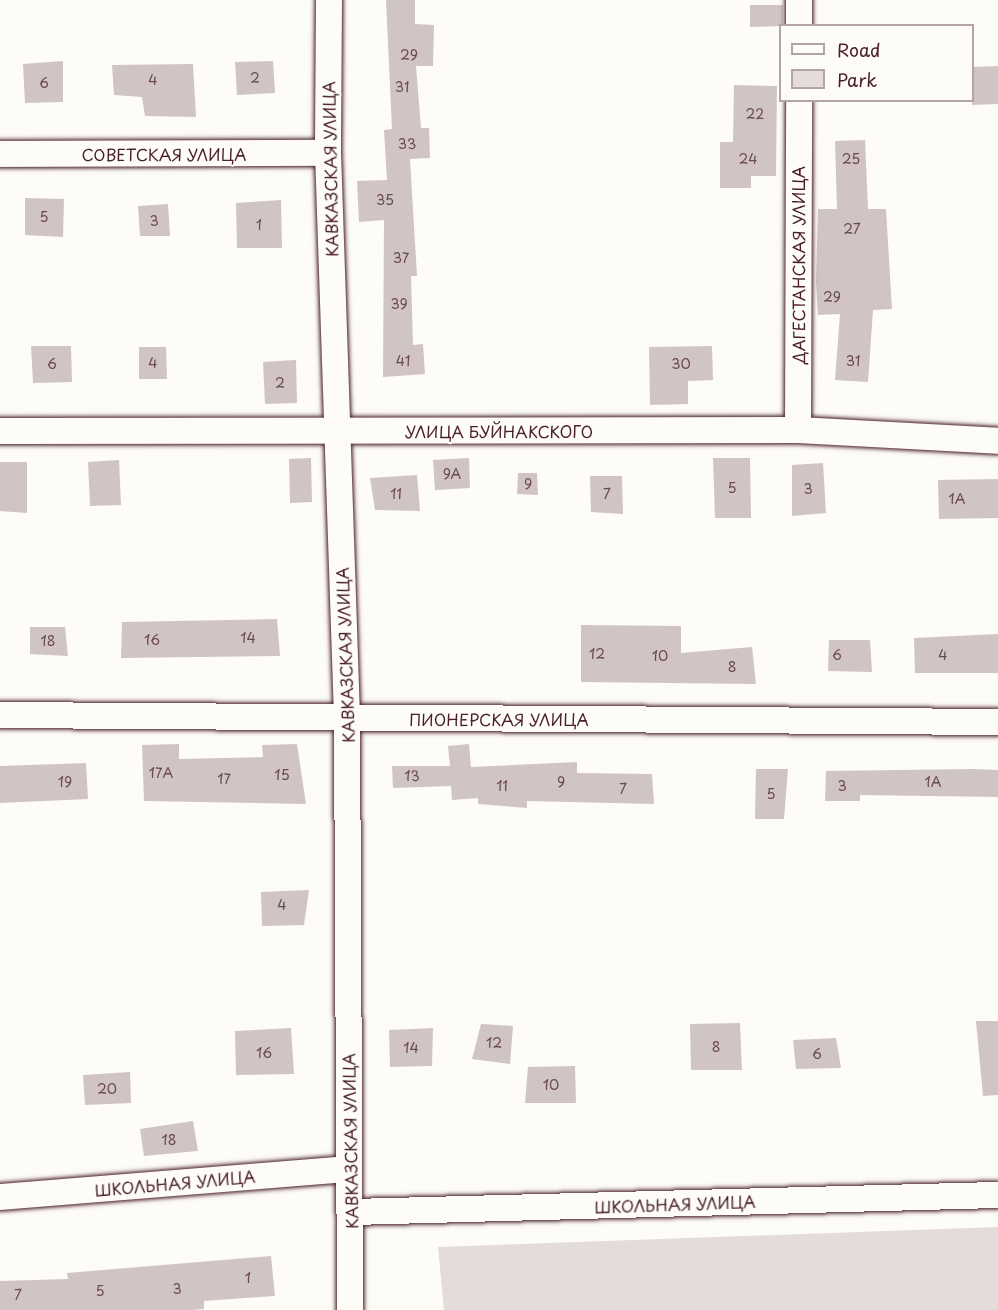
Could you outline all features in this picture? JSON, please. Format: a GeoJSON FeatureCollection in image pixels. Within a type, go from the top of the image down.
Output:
{"type":"FeatureCollection","features":[{"type":"Feature","properties":{"kind":"street","name":"КАВКАЗСКАЯ УЛИЦА"},"geometry":{"type":"LineString","coordinates":[[329,0],[328,153],[347,718],[349,1169],[352,1212],[350,1310]]}},
{"type":"Feature","properties":{"kind":"street"},"geometry":{"type":"LineString","coordinates":[[799,0],[799,24]]}},
{"type":"Feature","properties":{"kind":"street","name":"ДАГЕСТАНСКАЯ УЛИЦА"},"geometry":{"type":"LineString","coordinates":[[798,430],[799,102]]}},
{"type":"Feature","properties":{"kind":"street","name":"СОВЕТСКАЯ УЛИЦА"},"geometry":{"type":"LineString","coordinates":[[0,154],[328,153]]}},
{"type":"Feature","properties":{"kind":"street","name":"УЛИЦА БУЙНАКСКОГО"},"geometry":{"type":"LineString","coordinates":[[0,431],[798,430],[998,441]]}},
{"type":"Feature","properties":{"kind":"street","name":"ПИОНЕРСКАЯ УЛИЦА"},"geometry":{"type":"LineString","coordinates":[[0,715],[998,722]]}},
{"type":"Feature","properties":{"kind":"street","name":"ШКОЛЬНАЯ УЛИЦА"},"geometry":{"type":"LineString","coordinates":[[0,1197],[349,1169]]}},
{"type":"Feature","properties":{"kind":"street","name":"ШКОЛЬНАЯ УЛИЦА"},"geometry":{"type":"LineString","coordinates":[[352,1212],[998,1195]]}},
{"type":"Feature","properties":{"kind":"green space"},"geometry":{"type":"Polygon","coordinates":[[[998,1227],[998,1310],[444,1310],[438,1247],[998,1227]]]}},
{"type":"Feature","properties":{"kind":"building"},"geometry":{"type":"Polygon","coordinates":[[[386,0],[415,0],[415,24],[434,25],[433,66],[416,66],[421,128],[429,128],[430,158],[410,159],[417,276],[411,276],[413,345],[423,344],[425,374],[383,377],[384,220],[359,222],[357,181],[387,180],[384,130],[392,129],[386,0]]]}},
{"type":"Feature","properties":{"kind":"building"},"geometry":{"type":"Polygon","coordinates":[[[750,5],[783,5],[783,24],[750,27],[750,5]]]}},
{"type":"Feature","properties":{"kind":"building"},"geometry":{"type":"Polygon","coordinates":[[[63,61],[63,102],[25,103],[23,64],[63,61]]]}},
{"type":"Feature","properties":{"kind":"building"},"geometry":{"type":"Polygon","coordinates":[[[273,61],[275,93],[237,95],[235,62],[273,61]]]}},
{"type":"Feature","properties":{"kind":"building"},"geometry":{"type":"Polygon","coordinates":[[[193,64],[196,117],[145,116],[142,97],[114,95],[112,65],[193,64]]]}},
{"type":"Feature","properties":{"kind":"building"},"geometry":{"type":"Polygon","coordinates":[[[998,66],[998,104],[972,105],[974,102],[974,67],[998,66]]]}},
{"type":"Feature","properties":{"kind":"building"},"geometry":{"type":"Polygon","coordinates":[[[734,85],[777,86],[776,176],[751,176],[751,188],[720,188],[720,142],[733,142],[734,85]]]}},
{"type":"Feature","properties":{"kind":"building"},"geometry":{"type":"Polygon","coordinates":[[[865,140],[868,209],[886,209],[892,309],[873,310],[868,382],[835,380],[840,314],[818,315],[816,281],[818,209],[837,209],[835,141],[865,140]]]}},
{"type":"Feature","properties":{"kind":"building"},"geometry":{"type":"Polygon","coordinates":[[[25,198],[64,199],[63,237],[25,235],[25,198]]]}},
{"type":"Feature","properties":{"kind":"building"},"geometry":{"type":"Polygon","coordinates":[[[281,200],[282,248],[237,248],[236,203],[281,200]]]}},
{"type":"Feature","properties":{"kind":"building"},"geometry":{"type":"Polygon","coordinates":[[[168,204],[170,236],[140,236],[138,206],[168,204]]]}},
{"type":"Feature","properties":{"kind":"building"},"geometry":{"type":"Polygon","coordinates":[[[31,346],[71,346],[72,382],[33,383],[31,346]]]}},
{"type":"Feature","properties":{"kind":"building"},"geometry":{"type":"Polygon","coordinates":[[[712,346],[713,380],[688,381],[688,404],[650,405],[649,347],[712,346]]]}},
{"type":"Feature","properties":{"kind":"building"},"geometry":{"type":"Polygon","coordinates":[[[139,347],[166,347],[167,379],[139,379],[139,347]]]}},
{"type":"Feature","properties":{"kind":"building"},"geometry":{"type":"Polygon","coordinates":[[[296,360],[297,403],[265,404],[263,362],[296,360]]]}},
{"type":"Feature","properties":{"kind":"building"},"geometry":{"type":"Polygon","coordinates":[[[311,458],[312,502],[290,503],[289,459],[311,458]]]}},
{"type":"Feature","properties":{"kind":"building"},"geometry":{"type":"Polygon","coordinates":[[[469,458],[470,488],[435,490],[433,460],[469,458]]]}},
{"type":"Feature","properties":{"kind":"building"},"geometry":{"type":"Polygon","coordinates":[[[713,458],[750,458],[751,518],[715,518],[713,458]]]}},
{"type":"Feature","properties":{"kind":"building"},"geometry":{"type":"Polygon","coordinates":[[[119,460],[121,505],[90,506],[88,462],[119,460]]]}},
{"type":"Feature","properties":{"kind":"building"},"geometry":{"type":"Polygon","coordinates":[[[0,462],[27,462],[27,513],[0,511],[0,462]]]}},
{"type":"Feature","properties":{"kind":"building"},"geometry":{"type":"Polygon","coordinates":[[[823,463],[826,513],[792,516],[792,465],[823,463]]]}},
{"type":"Feature","properties":{"kind":"building"},"geometry":{"type":"Polygon","coordinates":[[[518,473],[537,473],[538,495],[517,494],[518,473]]]}},
{"type":"Feature","properties":{"kind":"building"},"geometry":{"type":"Polygon","coordinates":[[[417,475],[420,511],[375,510],[370,478],[417,475]]]}},
{"type":"Feature","properties":{"kind":"building"},"geometry":{"type":"Polygon","coordinates":[[[590,476],[622,476],[623,514],[591,512],[590,476]]]}},
{"type":"Feature","properties":{"kind":"building"},"geometry":{"type":"Polygon","coordinates":[[[998,479],[998,518],[939,519],[938,480],[998,479]]]}},
{"type":"Feature","properties":{"kind":"building"},"geometry":{"type":"Polygon","coordinates":[[[277,619],[280,656],[121,658],[122,622],[277,619]]]}},
{"type":"Feature","properties":{"kind":"building"},"geometry":{"type":"Polygon","coordinates":[[[581,625],[681,626],[681,653],[752,647],[756,684],[581,682],[581,625]]]}},
{"type":"Feature","properties":{"kind":"building"},"geometry":{"type":"Polygon","coordinates":[[[30,627],[65,627],[68,656],[30,654],[30,627]]]}},
{"type":"Feature","properties":{"kind":"building"},"geometry":{"type":"Polygon","coordinates":[[[998,634],[998,673],[915,673],[914,638],[998,634]]]}},
{"type":"Feature","properties":{"kind":"building"},"geometry":{"type":"Polygon","coordinates":[[[829,640],[870,640],[872,672],[828,671],[829,640]]]}},
{"type":"Feature","properties":{"kind":"building"},"geometry":{"type":"Polygon","coordinates":[[[179,744],[179,759],[263,757],[262,745],[297,744],[306,804],[144,801],[142,745],[179,744]]]}},
{"type":"Feature","properties":{"kind":"building"},"geometry":{"type":"Polygon","coordinates":[[[469,744],[471,767],[577,762],[577,773],[652,774],[654,804],[527,801],[527,808],[478,804],[478,798],[452,800],[451,786],[393,788],[392,766],[450,766],[448,746],[469,744]]]}},
{"type":"Feature","properties":{"kind":"building"},"geometry":{"type":"Polygon","coordinates":[[[86,763],[88,799],[0,803],[0,766],[86,763]]]}},
{"type":"Feature","properties":{"kind":"building"},"geometry":{"type":"Polygon","coordinates":[[[756,769],[788,769],[784,819],[755,819],[756,769]]]}},
{"type":"Feature","properties":{"kind":"building"},"geometry":{"type":"Polygon","coordinates":[[[998,770],[998,797],[860,795],[860,801],[825,801],[826,771],[998,770]]]}},
{"type":"Feature","properties":{"kind":"building"},"geometry":{"type":"Polygon","coordinates":[[[309,890],[304,925],[262,926],[261,892],[309,890]]]}},
{"type":"Feature","properties":{"kind":"building"},"geometry":{"type":"Polygon","coordinates":[[[976,1021],[998,1021],[998,1095],[983,1096],[976,1021]]]}},
{"type":"Feature","properties":{"kind":"building"},"geometry":{"type":"Polygon","coordinates":[[[740,1023],[742,1070],[691,1070],[690,1024],[740,1023]]]}},
{"type":"Feature","properties":{"kind":"building"},"geometry":{"type":"Polygon","coordinates":[[[481,1024],[513,1026],[510,1064],[472,1059],[481,1024]]]}},
{"type":"Feature","properties":{"kind":"building"},"geometry":{"type":"Polygon","coordinates":[[[291,1028],[294,1074],[236,1075],[235,1031],[291,1028]]]}},
{"type":"Feature","properties":{"kind":"building"},"geometry":{"type":"Polygon","coordinates":[[[433,1028],[432,1066],[390,1067],[389,1030],[433,1028]]]}},
{"type":"Feature","properties":{"kind":"building"},"geometry":{"type":"Polygon","coordinates":[[[836,1038],[841,1068],[796,1069],[793,1040],[836,1038]]]}},
{"type":"Feature","properties":{"kind":"building"},"geometry":{"type":"Polygon","coordinates":[[[575,1066],[576,1103],[525,1103],[528,1067],[575,1066]]]}},
{"type":"Feature","properties":{"kind":"building"},"geometry":{"type":"Polygon","coordinates":[[[130,1072],[131,1103],[85,1105],[83,1075],[130,1072]]]}},
{"type":"Feature","properties":{"kind":"building"},"geometry":{"type":"Polygon","coordinates":[[[193,1121],[198,1151],[144,1156],[140,1129],[193,1121]]]}},
{"type":"Feature","properties":{"kind":"building"},"geometry":{"type":"Polygon","coordinates":[[[271,1256],[275,1296],[204,1301],[204,1309],[190,1310],[0,1310],[0,1281],[68,1279],[67,1273],[271,1256]]]}}]}
